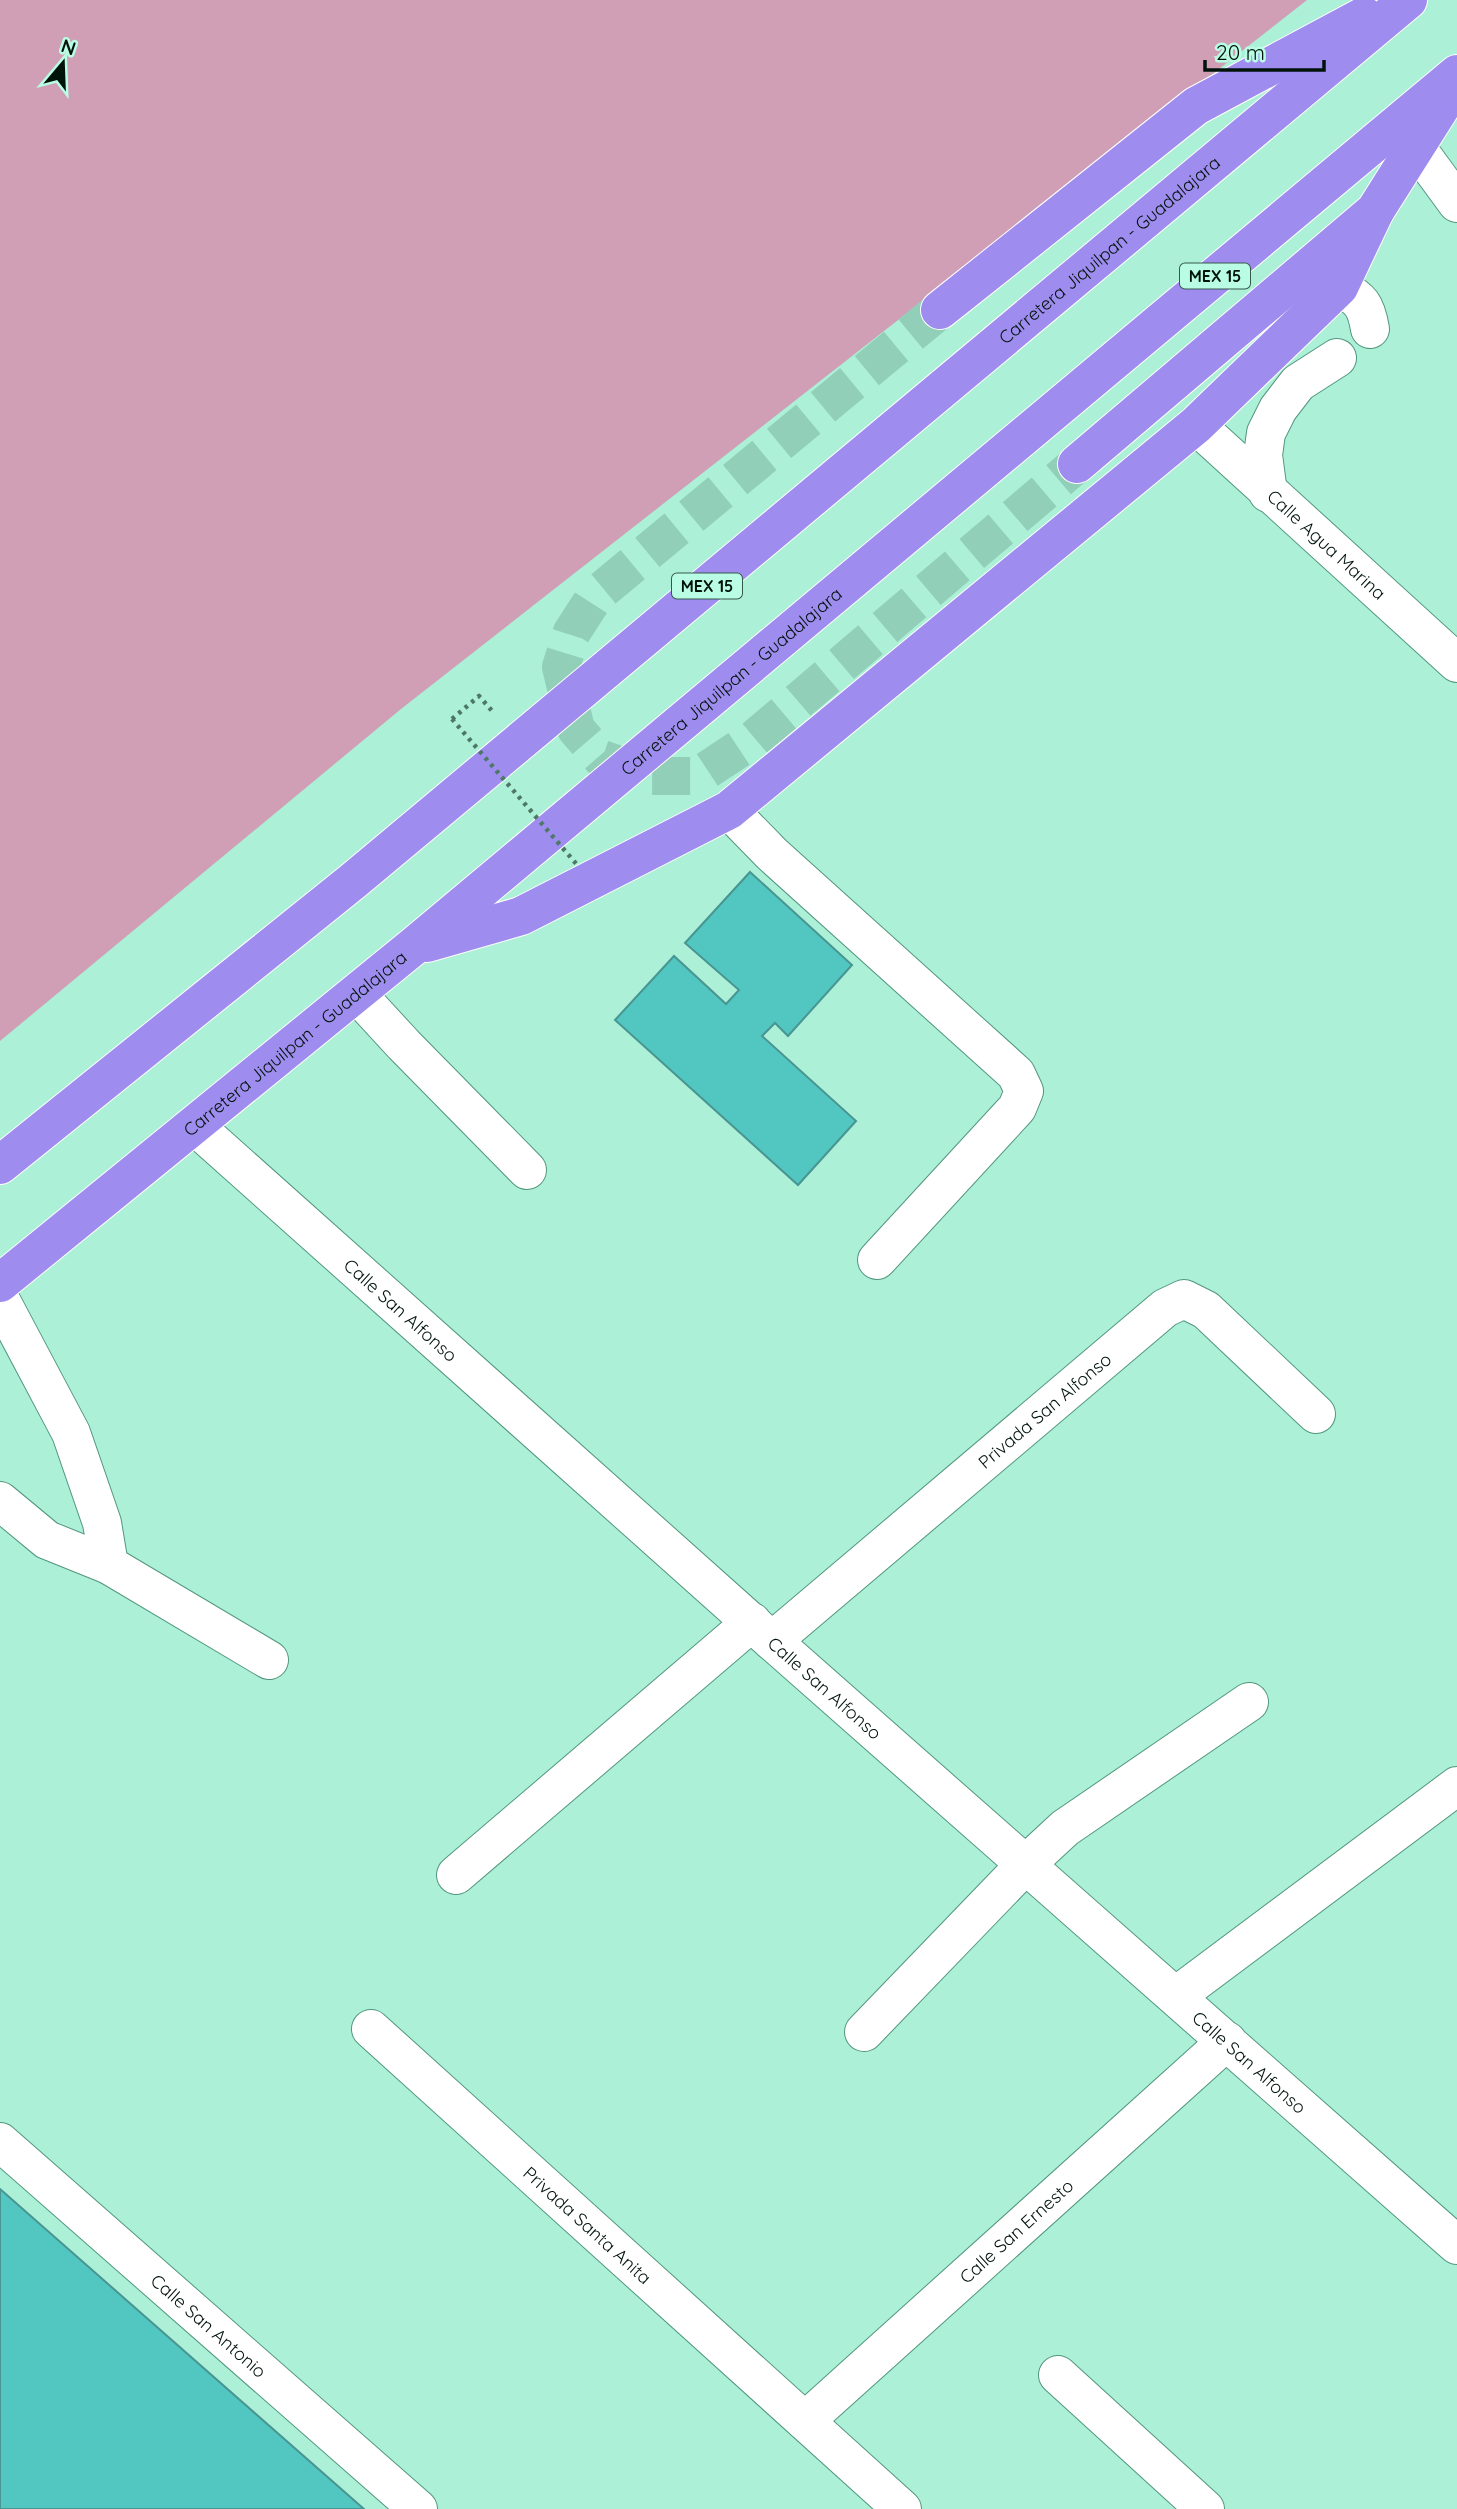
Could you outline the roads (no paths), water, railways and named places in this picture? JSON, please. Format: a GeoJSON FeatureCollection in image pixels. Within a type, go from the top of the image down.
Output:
{"type":"FeatureCollection","features":[{"type":"Feature","properties":{"kind":"highway"},"geometry":{"type":"LineString","coordinates":[[940,310],[1196,106],[1394,0]]}},
{"type":"Feature","properties":{"kind":"highway","name":"Carretera Jiquilpan - Guadalajara"},"geometry":{"type":"LineString","coordinates":[[0,1165],[353,881],[1408,0]]}},
{"type":"Feature","properties":{"kind":"highway","name":"Carretera Jiquilpan - Guadalajara"},"geometry":{"type":"LineString","coordinates":[[0,1283],[357,994],[1457,74]]}},
{"type":"Feature","properties":{"kind":"highway"},"geometry":{"type":"LineString","coordinates":[[414,946],[521,916],[729,810],[1196,425],[1339,287],[1375,211],[1457,82]]}},
{"type":"Feature","properties":{"kind":"highway"},"geometry":{"type":"LineString","coordinates":[[1077,464],[1375,211]]}},
{"type":"Feature","properties":{"kind":"street"},"geometry":{"type":"LineString","coordinates":[[1416,147],[1457,203]]}},
{"type":"Feature","properties":{"kind":"street"},"geometry":{"type":"LineString","coordinates":[[1339,287],[1356,296],[1367,311],[1370,329]]}},
{"type":"Feature","properties":{"kind":"street"},"geometry":{"type":"LineString","coordinates":[[1268,493],[1263,455],[1266,433],[1278,410],[1298,383],[1337,358]]}},
{"type":"Feature","properties":{"kind":"street","name":"Calle Agua Marina"},"geometry":{"type":"LineString","coordinates":[[1196,425],[1457,663]]}},
{"type":"Feature","properties":{"kind":"street"},"geometry":{"type":"LineString","coordinates":[[729,810],[772,855],[1016,1074],[1024,1091],[1017,1108],[877,1260]]}},
{"type":"Feature","properties":{"kind":"street"},"geometry":{"type":"LineString","coordinates":[[357,994],[527,1170]]}},
{"type":"Feature","properties":{"kind":"street","name":"Calle San Alfonso"},"geometry":{"type":"LineString","coordinates":[[195,1126],[1025,1865],[1457,2245]]}},
{"type":"Feature","properties":{"kind":"street"},"geometry":{"type":"LineString","coordinates":[[0,1298],[71,1433],[103,1522],[109,1565]]}},
{"type":"Feature","properties":{"kind":"street","name":"Privada San Alfonso"},"geometry":{"type":"LineString","coordinates":[[762,1631],[1165,1308],[1184,1298],[1206,1310],[1316,1414]]}},
{"type":"Feature","properties":{"kind":"street"},"geometry":{"type":"LineString","coordinates":[[0,1501],[47,1540],[109,1565],[269,1660]]}},
{"type":"Feature","properties":{"kind":"street"},"geometry":{"type":"LineString","coordinates":[[456,1875],[762,1631]]}},
{"type":"Feature","properties":{"kind":"street"},"geometry":{"type":"LineString","coordinates":[[864,2032],[1025,1865],[1065,1828],[1249,1702]]}},
{"type":"Feature","properties":{"kind":"street"},"geometry":{"type":"LineString","coordinates":[[1177,1996],[1457,1786]]}},
{"type":"Feature","properties":{"kind":"street","name":"Privada Santa Anita"},"geometry":{"type":"LineString","coordinates":[[371,2029],[902,2509]]}},
{"type":"Feature","properties":{"kind":"street","name":"Calle San Ernesto"},"geometry":{"type":"LineString","coordinates":[[805,2421],[1227,2041]]}},
{"type":"Feature","properties":{"kind":"street","name":"Calle San Antonio"},"geometry":{"type":"LineString","coordinates":[[0,2142],[418,2509]]}},
{"type":"Feature","properties":{"kind":"street"},"geometry":{"type":"LineString","coordinates":[[1058,2375],[1205,2509]]}},
{"type":"Feature","properties":{"kind":"tunnel"},"geometry":{"type":"LineString","coordinates":[[940,310],[596,595],[572,632],[561,667],[576,729],[602,759],[651,776],[698,776],[754,739],[1077,464]]}}]}
